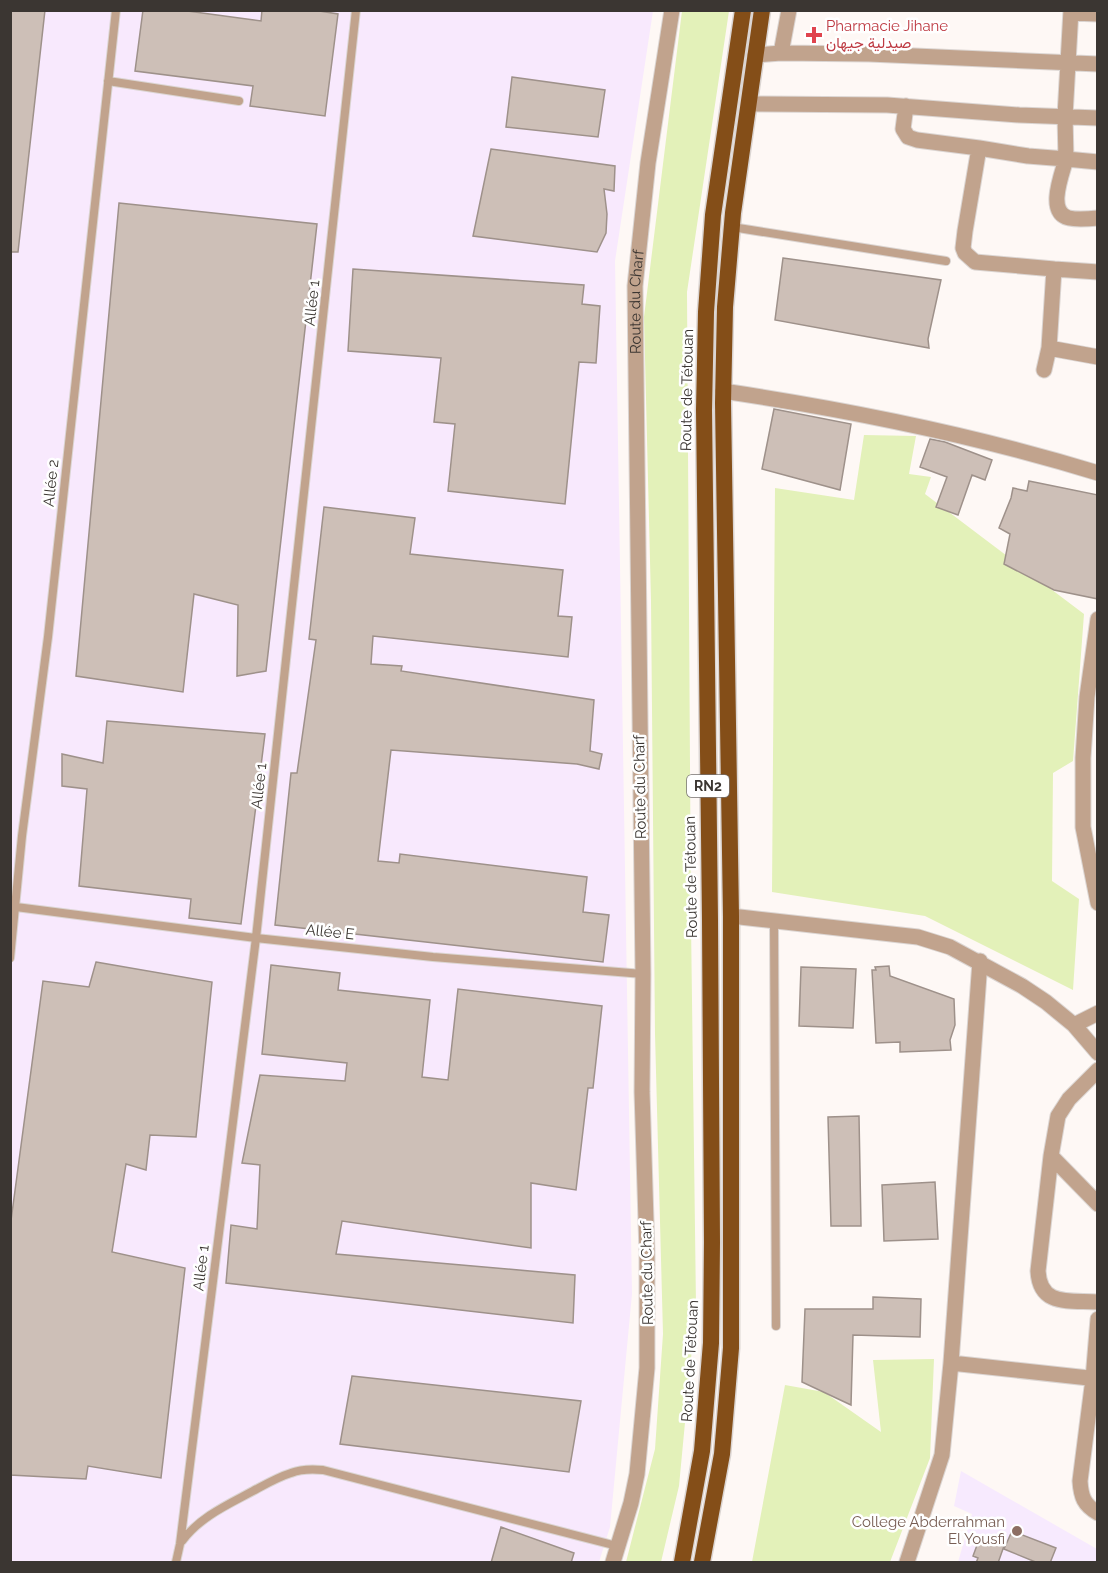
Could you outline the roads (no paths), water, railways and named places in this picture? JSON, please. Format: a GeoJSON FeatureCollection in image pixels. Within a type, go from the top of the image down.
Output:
{"type":"FeatureCollection","features":[{"type":"Feature","properties":{"kind":"highway","name":"Route de Tétouan"},"geometry":{"type":"LineString","coordinates":[[682,1563],[702,1451],[711,1343],[710,920],[704,421],[706,312],[713,215],[743,10]]}},
{"type":"Feature","properties":{"kind":"highway","name":"RN2"},"geometry":{"type":"LineString","coordinates":[[702,1563],[722,1454],[731,1348],[731,916],[723,391],[725,307],[732,227],[762,10]]}},
{"type":"Feature","properties":{"kind":"street","name":"Route du Charf"},"geometry":{"type":"LineString","coordinates":[[613,1563],[637,1474],[647,1368],[648,1253],[642,1092],[643,974],[635,286],[648,163],[672,10]]}},
{"type":"Feature","properties":{"kind":"street"},"geometry":{"type":"LineString","coordinates":[[781,53],[789,10]]}},
{"type":"Feature","properties":{"kind":"street"},"geometry":{"type":"LineString","coordinates":[[1098,14],[1071,12],[1065,116],[1066,159],[1056,200],[1062,215],[1067,218],[1098,219]]}},
{"type":"Feature","properties":{"kind":"street"},"geometry":{"type":"LineString","coordinates":[[755,55],[869,54],[1098,64]]}},
{"type":"Feature","properties":{"kind":"street"},"geometry":{"type":"LineString","coordinates":[[748,104],[906,106],[1019,115],[1098,118]]}},
{"type":"Feature","properties":{"kind":"street"},"geometry":{"type":"LineString","coordinates":[[906,106],[903,129],[908,137],[917,140],[1028,156],[1098,162]]}},
{"type":"Feature","properties":{"kind":"street"},"geometry":{"type":"LineString","coordinates":[[978,148],[965,231],[963,248],[965,253],[975,262],[1098,272]]}},
{"type":"Feature","properties":{"kind":"street"},"geometry":{"type":"LineString","coordinates":[[1044,370],[1048,348],[1054,269]]}},
{"type":"Feature","properties":{"kind":"street"},"geometry":{"type":"LineString","coordinates":[[1048,348],[1098,357]]}},
{"type":"Feature","properties":{"kind":"street"},"geometry":{"type":"LineString","coordinates":[[723,391],[837,409],[928,427],[995,443],[1098,473]]}},
{"type":"Feature","properties":{"kind":"street"},"geometry":{"type":"LineString","coordinates":[[1098,619],[1087,697],[1083,758],[1083,827],[1094,864],[1098,903]]}},
{"type":"Feature","properties":{"kind":"street"},"geometry":{"type":"LineString","coordinates":[[731,916],[918,937],[950,947],[1022,986],[1062,1014],[1098,1053]]}},
{"type":"Feature","properties":{"kind":"street"},"geometry":{"type":"LineString","coordinates":[[908,1563],[942,1455],[951,1363],[980,962]]}},
{"type":"Feature","properties":{"kind":"street"},"geometry":{"type":"LineString","coordinates":[[1074,1025],[1098,1013]]}},
{"type":"Feature","properties":{"kind":"street"},"geometry":{"type":"LineString","coordinates":[[1098,1070],[1069,1099],[1058,1116],[1040,1244],[1038,1283],[1046,1295],[1055,1299],[1098,1302]]}},
{"type":"Feature","properties":{"kind":"street"},"geometry":{"type":"LineString","coordinates":[[1051,1156],[1098,1204]]}},
{"type":"Feature","properties":{"kind":"street"},"geometry":{"type":"LineString","coordinates":[[1098,1319],[1095,1379],[1080,1488],[1084,1503],[1098,1513]]}},
{"type":"Feature","properties":{"kind":"street"},"geometry":{"type":"LineString","coordinates":[[951,1363],[1095,1379]]}},
{"type":"Feature","properties":{"kind":"lane","name":"Allée 2"},"geometry":{"type":"LineString","coordinates":[[10,958],[22,836],[51,614],[116,10]]}},
{"type":"Feature","properties":{"kind":"lane","name":"Allée 1"},"geometry":{"type":"LineString","coordinates":[[176,1563],[256,938],[356,10]]}},
{"type":"Feature","properties":{"kind":"lane"},"geometry":{"type":"LineString","coordinates":[[108,81],[239,101]]}},
{"type":"Feature","properties":{"kind":"lane"},"geometry":{"type":"LineString","coordinates":[[732,227],[946,261]]}},
{"type":"Feature","properties":{"kind":"lane","name":"Allée E"},"geometry":{"type":"LineString","coordinates":[[16,907],[256,938],[433,957],[643,974]]}},
{"type":"Feature","properties":{"kind":"lane"},"geometry":{"type":"LineString","coordinates":[[774,921],[776,1326]]}},
{"type":"Feature","properties":{"kind":"lane"},"geometry":{"type":"LineString","coordinates":[[180,1544],[199,1523],[213,1513],[292,1472],[312,1469],[400,1489],[617,1546]]}},
{"type":"Feature","properties":{"kind":"place","name":"Pharmacie Jihane صيدلية جيهان"},"geometry":{"type":"Point","coordinates":[814,35]}},
{"type":"Feature","properties":{"kind":"place","name":"College Abderrahman El Yousfi"},"geometry":{"type":"Point","coordinates":[1017,1531]}}]}
